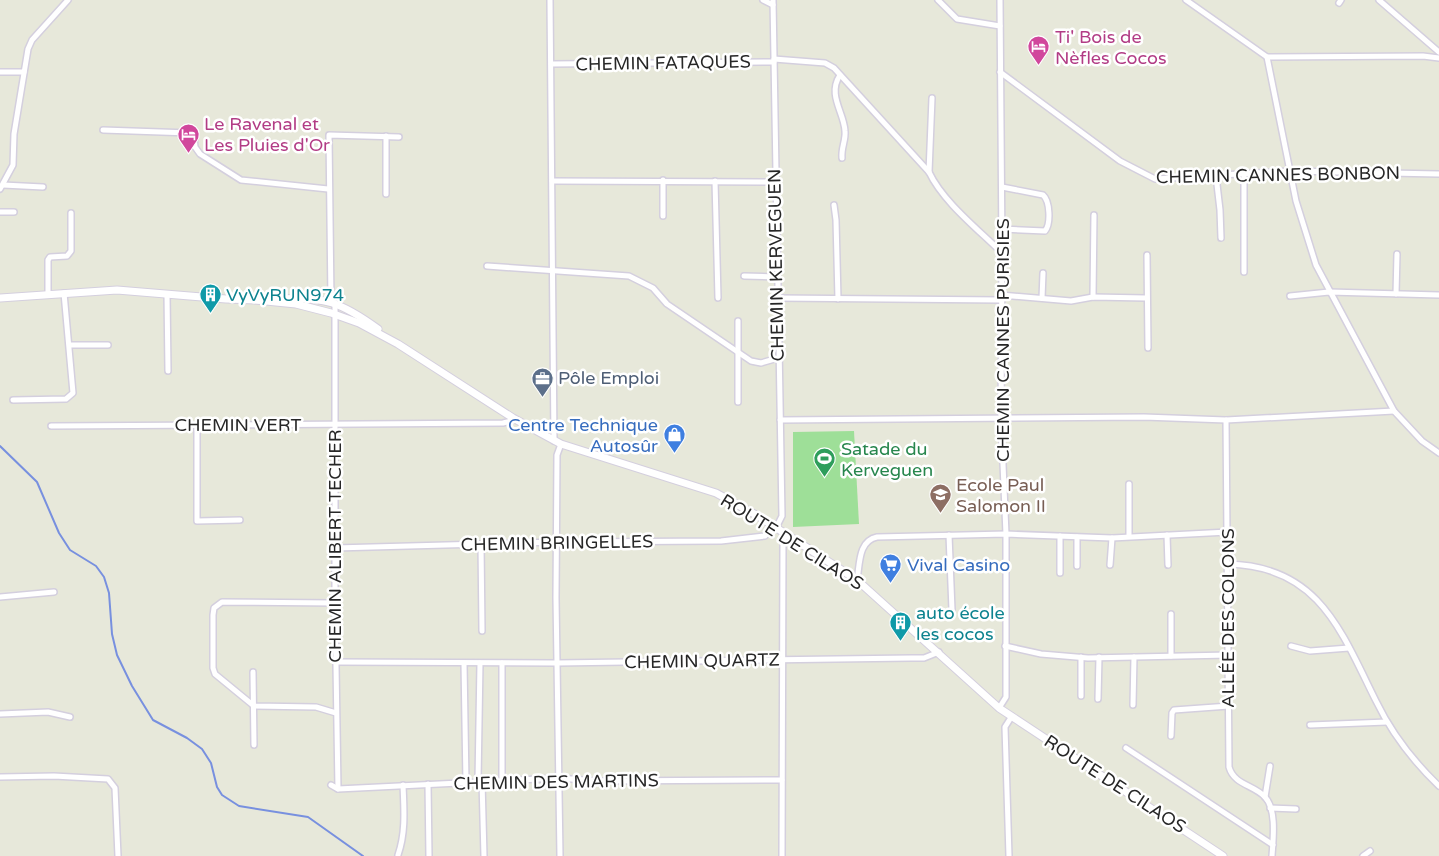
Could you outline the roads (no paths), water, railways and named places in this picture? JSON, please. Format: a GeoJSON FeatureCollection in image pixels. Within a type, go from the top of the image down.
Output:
{"type":"FeatureCollection","features":[{"type":"Feature","properties":{"kind":"main road","name":"ROUTE DE CILAOS"},"geometry":{"type":"LineString","coordinates":[[0,298],[117,290],[256,300],[333,302],[361,317],[398,344],[513,418],[558,442],[716,493],[786,534],[857,580],[999,708],[1223,856]]}},
{"type":"Feature","properties":{"kind":"main road","name":"ROUTE DE CILAOS"},"geometry":{"type":"LineString","coordinates":[[288,301],[334,313],[398,344]]}},
{"type":"Feature","properties":{"kind":"street"},"geometry":{"type":"LineString","coordinates":[[1,187],[7,179],[14,160],[13,140],[28,49],[32,40],[68,0]]}},
{"type":"Feature","properties":{"kind":"street"},"geometry":{"type":"LineString","coordinates":[[550,0],[553,269],[556,434],[558,442],[557,663],[560,856]]}},
{"type":"Feature","properties":{"kind":"street"},"geometry":{"type":"LineString","coordinates":[[763,0],[773,2]]}},
{"type":"Feature","properties":{"kind":"street"},"geometry":{"type":"LineString","coordinates":[[938,0],[957,19],[1000,26]]}},
{"type":"Feature","properties":{"kind":"street","name":"CHEMIN CANNES PURISIES"},"geometry":{"type":"LineString","coordinates":[[999,708],[1006,697],[1006,534],[1001,417],[1002,187],[1000,0]]}},
{"type":"Feature","properties":{"kind":"street"},"geometry":{"type":"LineString","coordinates":[[1186,0],[1267,57],[1423,56],[1439,58]]}},
{"type":"Feature","properties":{"kind":"street"},"geometry":{"type":"LineString","coordinates":[[1379,0],[1439,52]]}},
{"type":"Feature","properties":{"kind":"street","name":"CHEMIN KERVEGUEN"},"geometry":{"type":"LineString","coordinates":[[773,2],[776,277],[782,516],[774,527]]}},
{"type":"Feature","properties":{"kind":"street"},"geometry":{"type":"LineString","coordinates":[[1267,57],[1289,171],[1304,234],[1329,292],[1394,411],[1422,441],[1439,454]]}},
{"type":"Feature","properties":{"kind":"street","name":"CHEMIN FATAQUES"},"geometry":{"type":"LineString","coordinates":[[551,64],[774,60],[825,63],[840,75],[929,172],[932,180],[961,213],[1002,253]]}},
{"type":"Feature","properties":{"kind":"street"},"geometry":{"type":"LineString","coordinates":[[0,72],[24,72]]}},
{"type":"Feature","properties":{"kind":"street","name":"CHEMIN CANNES BONBON"},"geometry":{"type":"LineString","coordinates":[[1000,72],[1120,161],[1145,175],[1165,180],[1289,171],[1439,174]]}},
{"type":"Feature","properties":{"kind":"street"},"geometry":{"type":"LineString","coordinates":[[840,75],[836,82],[836,105],[846,132],[842,158]]}},
{"type":"Feature","properties":{"kind":"street"},"geometry":{"type":"LineString","coordinates":[[929,172],[932,98]]}},
{"type":"Feature","properties":{"kind":"street"},"geometry":{"type":"LineString","coordinates":[[103,130],[190,133],[194,137],[195,147],[200,154],[242,180],[328,189]]}},
{"type":"Feature","properties":{"kind":"street","name":"CHEMIN ALIBERT TECHER"},"geometry":{"type":"LineString","coordinates":[[338,789],[334,313],[328,189],[329,135],[386,136]]}},
{"type":"Feature","properties":{"kind":"street"},"geometry":{"type":"LineString","coordinates":[[386,194],[386,136],[399,137]]}},
{"type":"Feature","properties":{"kind":"street"},"geometry":{"type":"LineString","coordinates":[[1244,174],[1244,272]]}},
{"type":"Feature","properties":{"kind":"street"},"geometry":{"type":"LineString","coordinates":[[1216,176],[1221,238]]}},
{"type":"Feature","properties":{"kind":"street"},"geometry":{"type":"LineString","coordinates":[[0,178],[7,179]]}},
{"type":"Feature","properties":{"kind":"street"},"geometry":{"type":"LineString","coordinates":[[663,180],[663,216]]}},
{"type":"Feature","properties":{"kind":"street"},"geometry":{"type":"LineString","coordinates":[[552,181],[775,182]]}},
{"type":"Feature","properties":{"kind":"street"},"geometry":{"type":"LineString","coordinates":[[715,181],[718,298]]}},
{"type":"Feature","properties":{"kind":"street"},"geometry":{"type":"LineString","coordinates":[[1,187],[43,187]]}},
{"type":"Feature","properties":{"kind":"street"},"geometry":{"type":"LineString","coordinates":[[1002,187],[1043,195],[1048,203],[1048,227],[1045,231],[1002,229]]}},
{"type":"Feature","properties":{"kind":"street"},"geometry":{"type":"LineString","coordinates":[[834,205],[838,299]]}},
{"type":"Feature","properties":{"kind":"street"},"geometry":{"type":"LineString","coordinates":[[0,212],[14,212]]}},
{"type":"Feature","properties":{"kind":"street"},"geometry":{"type":"LineString","coordinates":[[48,294],[48,260],[52,257],[66,256],[70,251],[72,213]]}},
{"type":"Feature","properties":{"kind":"street"},"geometry":{"type":"LineString","coordinates":[[1093,297],[1094,215]]}},
{"type":"Feature","properties":{"kind":"street"},"geometry":{"type":"LineString","coordinates":[[1396,294],[1397,254]]}},
{"type":"Feature","properties":{"kind":"street"},"geometry":{"type":"LineString","coordinates":[[1147,255],[1148,348]]}},
{"type":"Feature","properties":{"kind":"street"},"geometry":{"type":"LineString","coordinates":[[487,266],[553,269],[629,276],[642,280],[653,288],[667,304],[737,351],[758,363],[778,358]]}},
{"type":"Feature","properties":{"kind":"street"},"geometry":{"type":"LineString","coordinates":[[1042,298],[1043,273]]}},
{"type":"Feature","properties":{"kind":"street"},"geometry":{"type":"LineString","coordinates":[[744,276],[776,277]]}},
{"type":"Feature","properties":{"kind":"street"},"geometry":{"type":"LineString","coordinates":[[1290,296],[1329,292],[1439,295]]}},
{"type":"Feature","properties":{"kind":"street"},"geometry":{"type":"LineString","coordinates":[[13,400],[66,399],[71,397],[70,345],[64,293]]}},
{"type":"Feature","properties":{"kind":"street"},"geometry":{"type":"LineString","coordinates":[[167,294],[168,371]]}},
{"type":"Feature","properties":{"kind":"street"},"geometry":{"type":"LineString","coordinates":[[777,298],[1042,298],[1071,301],[1093,297],[1146,298]]}},
{"type":"Feature","properties":{"kind":"street"},"geometry":{"type":"LineString","coordinates":[[738,321],[738,402]]}},
{"type":"Feature","properties":{"kind":"street"},"geometry":{"type":"LineString","coordinates":[[70,345],[108,345]]}},
{"type":"Feature","properties":{"kind":"street"},"geometry":{"type":"LineString","coordinates":[[780,420],[1144,417],[1226,420],[1394,411]]}},
{"type":"Feature","properties":{"kind":"street","name":"CHEMIN VERT"},"geometry":{"type":"LineString","coordinates":[[52,426],[503,422],[512,421],[513,418]]}},
{"type":"Feature","properties":{"kind":"street","name":"ALLÉE DES COLONS"},"geometry":{"type":"LineString","coordinates":[[1226,420],[1230,771],[1234,777],[1265,797]]}},
{"type":"Feature","properties":{"kind":"street"},"geometry":{"type":"LineString","coordinates":[[197,425],[197,521],[240,520]]}},
{"type":"Feature","properties":{"kind":"street"},"geometry":{"type":"LineString","coordinates":[[1129,536],[1130,484]]}},
{"type":"Feature","properties":{"kind":"street","name":"CHEMIN BRINGELLES"},"geometry":{"type":"LineString","coordinates":[[335,548],[721,540],[765,536],[774,527]]}},
{"type":"Feature","properties":{"kind":"street"},"geometry":{"type":"LineString","coordinates":[[857,580],[863,545],[869,539],[1006,534],[1112,538],[1228,532]]}},
{"type":"Feature","properties":{"kind":"street"},"geometry":{"type":"LineString","coordinates":[[782,856],[783,541],[786,534]]}},
{"type":"Feature","properties":{"kind":"street"},"geometry":{"type":"LineString","coordinates":[[949,535],[952,610]]}},
{"type":"Feature","properties":{"kind":"street"},"geometry":{"type":"LineString","coordinates":[[1167,535],[1168,565]]}},
{"type":"Feature","properties":{"kind":"street"},"geometry":{"type":"LineString","coordinates":[[1060,536],[1060,573]]}},
{"type":"Feature","properties":{"kind":"street"},"geometry":{"type":"LineString","coordinates":[[1077,537],[1077,566]]}},
{"type":"Feature","properties":{"kind":"street"},"geometry":{"type":"LineString","coordinates":[[1110,565],[1112,538]]}},
{"type":"Feature","properties":{"kind":"street"},"geometry":{"type":"LineString","coordinates":[[481,544],[482,631]]}},
{"type":"Feature","properties":{"kind":"street"},"geometry":{"type":"LineString","coordinates":[[1228,564],[1243,565],[1283,575],[1303,585],[1323,605],[1349,648],[1387,722],[1426,774],[1439,786]]}},
{"type":"Feature","properties":{"kind":"street"},"geometry":{"type":"LineString","coordinates":[[0,597],[54,592]]}},
{"type":"Feature","properties":{"kind":"street"},"geometry":{"type":"LineString","coordinates":[[335,603],[222,602],[214,608],[213,668],[223,682],[254,706],[316,707],[336,713]]}},
{"type":"Feature","properties":{"kind":"street"},"geometry":{"type":"LineString","coordinates":[[1171,614],[1171,656]]}},
{"type":"Feature","properties":{"kind":"street"},"geometry":{"type":"LineString","coordinates":[[1005,646],[1041,654],[1081,657],[1229,655]]}},
{"type":"Feature","properties":{"kind":"street"},"geometry":{"type":"LineString","coordinates":[[1291,646],[1310,651],[1349,648]]}},
{"type":"Feature","properties":{"kind":"street","name":"CHEMIN QUARTZ"},"geometry":{"type":"LineString","coordinates":[[336,662],[557,663],[924,658],[939,652]]}},
{"type":"Feature","properties":{"kind":"street"},"geometry":{"type":"LineString","coordinates":[[1081,657],[1081,696]]}},
{"type":"Feature","properties":{"kind":"street"},"geometry":{"type":"LineString","coordinates":[[1098,699],[1099,657]]}},
{"type":"Feature","properties":{"kind":"street"},"geometry":{"type":"LineString","coordinates":[[1133,705],[1134,657]]}},
{"type":"Feature","properties":{"kind":"street"},"geometry":{"type":"LineString","coordinates":[[464,663],[466,782]]}},
{"type":"Feature","properties":{"kind":"street"},"geometry":{"type":"LineString","coordinates":[[480,663],[480,781],[484,856]]}},
{"type":"Feature","properties":{"kind":"street"},"geometry":{"type":"LineString","coordinates":[[502,663],[502,780]]}},
{"type":"Feature","properties":{"kind":"street"},"geometry":{"type":"LineString","coordinates":[[253,672],[254,745]]}},
{"type":"Feature","properties":{"kind":"street"},"geometry":{"type":"LineString","coordinates":[[1171,736],[1172,713],[1176,709],[1229,706]]}},
{"type":"Feature","properties":{"kind":"street"},"geometry":{"type":"LineString","coordinates":[[0,714],[48,712],[70,717]]}},
{"type":"Feature","properties":{"kind":"street"},"geometry":{"type":"LineString","coordinates":[[1009,856],[1005,727],[1012,716]]}},
{"type":"Feature","properties":{"kind":"street"},"geometry":{"type":"LineString","coordinates":[[1310,726],[1387,722]]}},
{"type":"Feature","properties":{"kind":"street"},"geometry":{"type":"LineString","coordinates":[[1126,748],[1273,845]]}},
{"type":"Feature","properties":{"kind":"street"},"geometry":{"type":"LineString","coordinates":[[1270,766],[1265,797],[1270,808],[1272,856]]}},
{"type":"Feature","properties":{"kind":"street"},"geometry":{"type":"LineString","coordinates":[[0,777],[54,776],[108,779],[115,788],[118,856]]}},
{"type":"Feature","properties":{"kind":"street","name":"CHEMIN DES MARTINS"},"geometry":{"type":"LineString","coordinates":[[331,786],[338,789],[559,778],[596,781],[782,780]]}},
{"type":"Feature","properties":{"kind":"street"},"geometry":{"type":"LineString","coordinates":[[428,784],[429,856]]}},
{"type":"Feature","properties":{"kind":"street"},"geometry":{"type":"LineString","coordinates":[[398,855],[403,841],[403,785]]}},
{"type":"Feature","properties":{"kind":"street"},"geometry":{"type":"LineString","coordinates":[[1270,808],[1296,810]]}},
{"type":"Feature","properties":{"kind":"street"},"geometry":{"type":"LineString","coordinates":[[1363,856],[1370,851]]}},
{"type":"Feature","properties":{"kind":"waterway"},"geometry":{"type":"LineString","coordinates":[[0,446],[37,482],[59,533],[70,550],[96,566],[104,577],[109,593],[112,634],[117,655],[132,686],[153,720],[187,738],[202,749],[211,763],[217,787],[222,795],[239,806],[308,817],[363,856]]}},
{"type":"Feature","properties":{"kind":"place","name":"Ti' Bois de Nèfles Cocos"},"geometry":{"type":"Point","coordinates":[1039,66]}},
{"type":"Feature","properties":{"kind":"place","name":"Le Ravenal et Les Pluies d'Or"},"geometry":{"type":"Point","coordinates":[188,153]}},
{"type":"Feature","properties":{"kind":"place","name":"VyVyRUN974"},"geometry":{"type":"Point","coordinates":[210,314]}},
{"type":"Feature","properties":{"kind":"place","name":"Pôle Emploi"},"geometry":{"type":"Point","coordinates":[542,397]}},
{"type":"Feature","properties":{"kind":"place","name":"Centre Technique Autosûr"},"geometry":{"type":"Point","coordinates":[674,454]}},
{"type":"Feature","properties":{"kind":"place","name":"Satade du Kerveguen"},"geometry":{"type":"Point","coordinates":[825,478]}},
{"type":"Feature","properties":{"kind":"place","name":"Ecole Paul Salomon II"},"geometry":{"type":"Point","coordinates":[940,514]}},
{"type":"Feature","properties":{"kind":"place","name":"Vival Casino"},"geometry":{"type":"Point","coordinates":[891,584]}},
{"type":"Feature","properties":{"kind":"place","name":"auto école les cocos"},"geometry":{"type":"Point","coordinates":[900,642]}}]}
